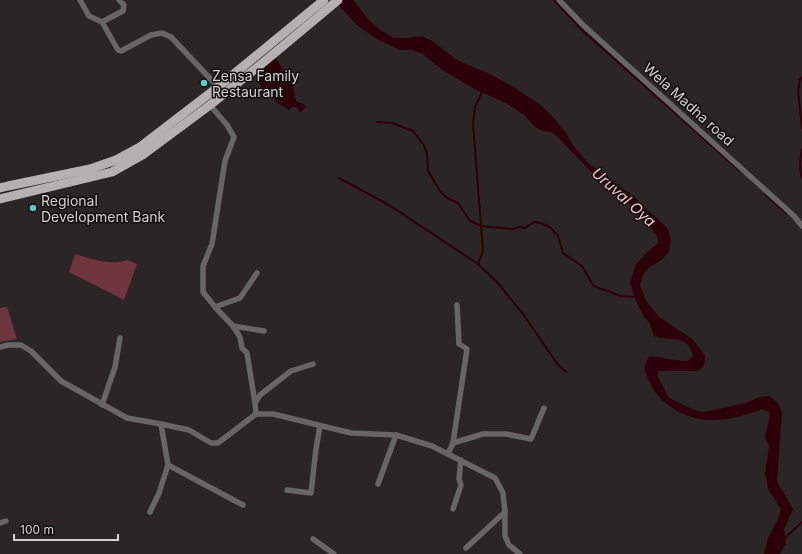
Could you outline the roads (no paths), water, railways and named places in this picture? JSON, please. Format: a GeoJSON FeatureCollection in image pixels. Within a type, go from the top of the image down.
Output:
{"type":"FeatureCollection","features":[{"type":"Feature","properties":{"kind":"highway"},"geometry":{"type":"LineString","coordinates":[[0,199],[112,172],[144,154],[210,105],[221,90],[324,0]]}},
{"type":"Feature","properties":{"kind":"highway"},"geometry":{"type":"LineString","coordinates":[[10,196],[4,187],[90,169],[116,160],[140,147],[265,61],[336,2]]}},
{"type":"Feature","properties":{"kind":"street"},"geometry":{"type":"LineString","coordinates":[[80,0],[89,16],[102,22],[118,50],[121,51],[151,35],[162,33],[171,37],[221,90]]}},
{"type":"Feature","properties":{"kind":"street"},"geometry":{"type":"LineString","coordinates":[[102,22],[123,11],[124,5],[119,0]]}},
{"type":"Feature","properties":{"kind":"street","name":"Wela Madha road"},"geometry":{"type":"LineString","coordinates":[[559,0],[583,25],[794,216],[802,226]]}},
{"type":"Feature","properties":{"kind":"street"},"geometry":{"type":"LineString","coordinates":[[210,105],[227,125],[234,137],[225,161],[212,244],[203,266],[203,292],[233,326],[240,338],[242,348],[247,353],[256,414]]}},
{"type":"Feature","properties":{"kind":"street"},"geometry":{"type":"LineString","coordinates":[[215,307],[240,298],[257,274]]}},
{"type":"Feature","properties":{"kind":"street"},"geometry":{"type":"LineString","coordinates":[[448,454],[453,443],[467,349],[459,344],[457,305]]}},
{"type":"Feature","properties":{"kind":"street"},"geometry":{"type":"LineString","coordinates":[[233,326],[264,331]]}},
{"type":"Feature","properties":{"kind":"street"},"geometry":{"type":"LineString","coordinates":[[102,405],[115,367],[120,338]]}},
{"type":"Feature","properties":{"kind":"street"},"geometry":{"type":"LineString","coordinates":[[0,347],[8,345],[21,345],[31,351],[61,381],[127,418],[189,430],[211,443],[218,443],[256,414],[273,414],[351,433],[396,435],[432,446],[495,478],[503,493],[505,536],[509,545],[520,554]]}},
{"type":"Feature","properties":{"kind":"street"},"geometry":{"type":"LineString","coordinates":[[255,403],[260,395],[291,371],[313,364]]}},
{"type":"Feature","properties":{"kind":"street"},"geometry":{"type":"LineString","coordinates":[[453,443],[483,434],[506,434],[531,439],[544,408]]}},
{"type":"Feature","properties":{"kind":"street"},"geometry":{"type":"LineString","coordinates":[[150,512],[159,493],[168,465],[161,424]]}},
{"type":"Feature","properties":{"kind":"street"},"geometry":{"type":"LineString","coordinates":[[287,490],[311,493],[320,426]]}},
{"type":"Feature","properties":{"kind":"street"},"geometry":{"type":"LineString","coordinates":[[378,484],[396,435]]}},
{"type":"Feature","properties":{"kind":"street"},"geometry":{"type":"LineString","coordinates":[[453,509],[461,485],[459,479],[460,460]]}},
{"type":"Feature","properties":{"kind":"street"},"geometry":{"type":"LineString","coordinates":[[168,465],[243,505]]}},
{"type":"Feature","properties":{"kind":"street"},"geometry":{"type":"LineString","coordinates":[[466,548],[505,512]]}},
{"type":"Feature","properties":{"kind":"street"},"geometry":{"type":"LineString","coordinates":[[313,539],[334,554]]}},
{"type":"Feature","properties":{"kind":"water"},"geometry":{"type":"Polygon","coordinates":[[[334,0],[353,0],[368,19],[380,30],[394,38],[422,36],[432,41],[457,60],[492,75],[538,103],[552,116],[588,163],[637,199],[643,207],[654,215],[668,229],[671,240],[669,252],[660,261],[648,268],[643,275],[640,285],[646,301],[659,317],[692,339],[705,355],[704,366],[698,371],[659,371],[657,375],[669,398],[702,412],[746,403],[759,397],[769,396],[777,402],[782,412],[777,482],[793,509],[784,529],[786,543],[780,554],[764,554],[768,538],[778,519],[781,509],[769,491],[765,474],[769,446],[765,437],[769,412],[762,409],[739,417],[716,420],[704,420],[693,417],[671,407],[662,400],[653,388],[646,374],[645,367],[649,356],[688,361],[693,356],[691,349],[682,341],[654,336],[649,322],[644,317],[635,299],[630,283],[636,264],[658,243],[657,236],[653,230],[642,221],[642,217],[634,212],[630,205],[618,193],[608,187],[589,170],[558,137],[551,132],[543,131],[535,127],[524,115],[506,103],[476,90],[441,69],[423,54],[412,50],[400,50],[377,39],[358,26],[334,0]]]}},
{"type":"Feature","properties":{"kind":"water"},"geometry":{"type":"Polygon","coordinates":[[[275,58],[285,71],[293,75],[295,80],[299,82],[293,84],[295,98],[297,102],[304,104],[306,107],[300,112],[297,107],[292,107],[289,110],[276,102],[274,95],[268,95],[257,82],[266,76],[265,65],[275,58]]]}},
{"type":"Feature","properties":{"kind":"waterway"},"geometry":{"type":"LineString","coordinates":[[554,0],[583,31],[740,171]]}},
{"type":"Feature","properties":{"kind":"waterway","name":"Uruval Oya"},"geometry":{"type":"LineString","coordinates":[[802,77],[800,79],[798,91],[802,128]]}},
{"type":"Feature","properties":{"kind":"waterway"},"geometry":{"type":"LineString","coordinates":[[478,264],[483,251],[473,124],[475,107],[482,92]]}},
{"type":"Feature","properties":{"kind":"waterway"},"geometry":{"type":"LineString","coordinates":[[377,122],[392,123],[413,131],[423,144],[427,153],[428,171],[440,191],[447,198],[458,203],[470,221],[481,226],[512,229],[519,227],[525,228],[534,222],[541,223],[551,228],[558,236],[563,253],[582,266],[593,285],[620,296],[635,297]]}},
{"type":"Feature","properties":{"kind":"waterway","name":"Uruval Oya"},"geometry":{"type":"LineString","coordinates":[[802,149],[800,164],[802,178]]}},
{"type":"Feature","properties":{"kind":"waterway"},"geometry":{"type":"LineString","coordinates":[[339,178],[389,205],[478,264],[497,282],[523,314],[558,365],[566,372]]}},
{"type":"Feature","properties":{"kind":"waterway"},"geometry":{"type":"LineString","coordinates":[[765,194],[787,214]]}},
{"type":"Feature","properties":{"kind":"waterway","name":"Uruval Oya"},"geometry":{"type":"LineString","coordinates":[[784,539],[802,522]]}},
{"type":"Feature","properties":{"kind":"place","name":"Zensa Family Restaurant"},"geometry":{"type":"Point","coordinates":[204,83]}},
{"type":"Feature","properties":{"kind":"place","name":"Regional Development Bank"},"geometry":{"type":"Point","coordinates":[33,208]}}]}
